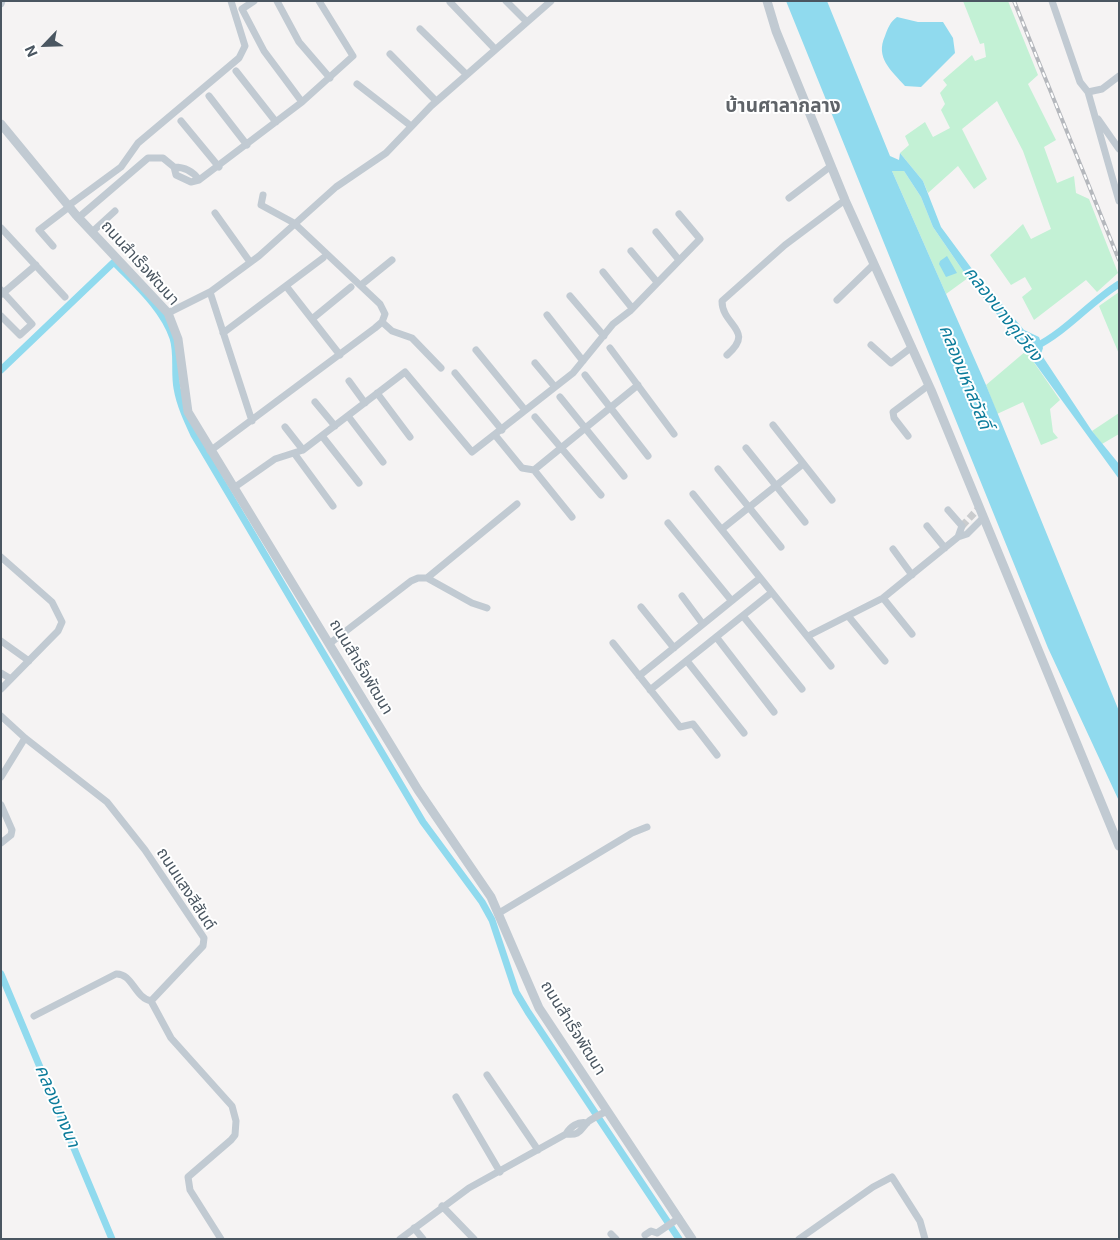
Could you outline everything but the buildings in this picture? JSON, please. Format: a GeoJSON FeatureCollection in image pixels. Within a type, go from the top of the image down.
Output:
{"type":"FeatureCollection","features":[{"type":"Feature","properties":{"kind":"street"},"geometry":{"type":"LineString","coordinates":[[53,246],[40,230],[121,167],[138,143],[239,58],[245,46],[231,1]]}},
{"type":"Feature","properties":{"kind":"street"},"geometry":{"type":"LineString","coordinates":[[254,1],[242,9],[264,51],[302,102]]}},
{"type":"Feature","properties":{"kind":"street"},"geometry":{"type":"LineString","coordinates":[[277,1],[299,42],[330,78]]}},
{"type":"Feature","properties":{"kind":"street"},"geometry":{"type":"LineString","coordinates":[[78,218],[148,158],[163,158],[174,167],[182,167],[189,170],[199,180],[219,167],[330,78],[353,56],[319,1]]}},
{"type":"Feature","properties":{"kind":"street"},"geometry":{"type":"LineString","coordinates":[[506,1],[527,22]]}},
{"type":"Feature","properties":{"kind":"street"},"geometry":{"type":"LineString","coordinates":[[168,313],[210,292],[250,262],[336,187],[386,153],[436,101],[551,1]]}},
{"type":"Feature","properties":{"kind":"street"},"geometry":{"type":"LineString","coordinates":[[767,1],[776,30],[845,200],[912,347],[1119,846]]}},
{"type":"Feature","properties":{"kind":"street"},"geometry":{"type":"LineString","coordinates":[[1052,1],[1080,82],[1088,92],[1119,201]]}},
{"type":"Feature","properties":{"kind":"street"},"geometry":{"type":"LineString","coordinates":[[450,2],[495,49]]}},
{"type":"Feature","properties":{"kind":"street"},"geometry":{"type":"LineString","coordinates":[[420,29],[466,74]]}},
{"type":"Feature","properties":{"kind":"street"},"geometry":{"type":"LineString","coordinates":[[390,54],[436,101]]}},
{"type":"Feature","properties":{"kind":"street"},"geometry":{"type":"LineString","coordinates":[[236,72],[276,122]]}},
{"type":"Feature","properties":{"kind":"street"},"geometry":{"type":"LineString","coordinates":[[1088,92],[1102,89],[1119,76]]}},
{"type":"Feature","properties":{"kind":"street"},"geometry":{"type":"LineString","coordinates":[[358,84],[411,126]]}},
{"type":"Feature","properties":{"kind":"street"},"geometry":{"type":"LineString","coordinates":[[209,96],[247,145]]}},
{"type":"Feature","properties":{"kind":"street"},"geometry":{"type":"LineString","coordinates":[[1095,114],[1119,148]]}},
{"type":"Feature","properties":{"kind":"street"},"geometry":{"type":"LineString","coordinates":[[181,121],[219,167]]}},
{"type":"Feature","properties":{"kind":"street","name":"ถนนสำเร็จพัฒนา"},"geometry":{"type":"LineString","coordinates":[[1,124],[78,218],[168,313],[178,339],[188,412],[210,451],[235,487],[418,790],[499,913],[525,979],[539,1008],[604,1113],[675,1220],[692,1239]]}},
{"type":"Feature","properties":{"kind":"street"},"geometry":{"type":"LineString","coordinates":[[789,198],[831,166]]}},
{"type":"Feature","properties":{"kind":"street"},"geometry":{"type":"LineString","coordinates":[[210,451],[382,322],[384,309],[294,223],[261,205],[263,194]]}},
{"type":"Feature","properties":{"kind":"street"},"geometry":{"type":"LineString","coordinates":[[727,355],[738,345],[739,341],[736,328],[724,310],[722,301],[785,245],[845,200]]}},
{"type":"Feature","properties":{"kind":"street"},"geometry":{"type":"LineString","coordinates":[[92,232],[115,211]]}},
{"type":"Feature","properties":{"kind":"street"},"geometry":{"type":"LineString","coordinates":[[215,213],[250,262]]}},
{"type":"Feature","properties":{"kind":"street"},"geometry":{"type":"LineString","coordinates":[[235,487],[275,459],[303,450],[406,372],[472,452],[573,373],[613,324],[632,308],[700,239],[679,214]]}},
{"type":"Feature","properties":{"kind":"street"},"geometry":{"type":"LineString","coordinates":[[1,228],[65,296]]}},
{"type":"Feature","properties":{"kind":"street"},"geometry":{"type":"LineString","coordinates":[[656,232],[679,260]]}},
{"type":"Feature","properties":{"kind":"street"},"geometry":{"type":"LineString","coordinates":[[631,251],[657,282]]}},
{"type":"Feature","properties":{"kind":"street"},"geometry":{"type":"LineString","coordinates":[[223,333],[323,258]]}},
{"type":"Feature","properties":{"kind":"street"},"geometry":{"type":"LineString","coordinates":[[361,285],[392,260]]}},
{"type":"Feature","properties":{"kind":"street"},"geometry":{"type":"LineString","coordinates":[[836,300],[874,264]]}},
{"type":"Feature","properties":{"kind":"street"},"geometry":{"type":"LineString","coordinates":[[1,316],[20,335],[32,324],[2,292],[36,265]]}},
{"type":"Feature","properties":{"kind":"street"},"geometry":{"type":"LineString","coordinates":[[603,272],[632,308]]}},
{"type":"Feature","properties":{"kind":"street"},"geometry":{"type":"LineString","coordinates":[[286,286],[340,355]]}},
{"type":"Feature","properties":{"kind":"street"},"geometry":{"type":"LineString","coordinates":[[312,319],[351,287]]}},
{"type":"Feature","properties":{"kind":"street"},"geometry":{"type":"LineString","coordinates":[[210,292],[252,421]]}},
{"type":"Feature","properties":{"kind":"street"},"geometry":{"type":"LineString","coordinates":[[570,296],[604,336]]}},
{"type":"Feature","properties":{"kind":"street"},"geometry":{"type":"LineString","coordinates":[[547,315],[583,361]]}},
{"type":"Feature","properties":{"kind":"street"},"geometry":{"type":"LineString","coordinates":[[382,322],[392,330],[412,338],[440,368]]}},
{"type":"Feature","properties":{"kind":"street"},"geometry":{"type":"LineString","coordinates":[[870,345],[891,363],[912,347]]}},
{"type":"Feature","properties":{"kind":"street"},"geometry":{"type":"LineString","coordinates":[[610,348],[674,434]]}},
{"type":"Feature","properties":{"kind":"street"},"geometry":{"type":"LineString","coordinates":[[476,350],[525,410]]}},
{"type":"Feature","properties":{"kind":"street"},"geometry":{"type":"LineString","coordinates":[[536,363],[554,387]]}},
{"type":"Feature","properties":{"kind":"street"},"geometry":{"type":"LineString","coordinates":[[455,373],[502,430]]}},
{"type":"Feature","properties":{"kind":"street"},"geometry":{"type":"LineString","coordinates":[[585,375],[648,456]]}},
{"type":"Feature","properties":{"kind":"street"},"geometry":{"type":"LineString","coordinates":[[349,381],[365,403]]}},
{"type":"Feature","properties":{"kind":"street"},"geometry":{"type":"LineString","coordinates":[[534,470],[638,384]]}},
{"type":"Feature","properties":{"kind":"street"},"geometry":{"type":"LineString","coordinates":[[908,436],[894,418],[893,412],[928,385]]}},
{"type":"Feature","properties":{"kind":"street"},"geometry":{"type":"LineString","coordinates":[[377,394],[410,437]]}},
{"type":"Feature","properties":{"kind":"street"},"geometry":{"type":"LineString","coordinates":[[560,397],[624,476]]}},
{"type":"Feature","properties":{"kind":"street"},"geometry":{"type":"LineString","coordinates":[[316,402],[335,426]]}},
{"type":"Feature","properties":{"kind":"street"},"geometry":{"type":"LineString","coordinates":[[348,416],[383,462]]}},
{"type":"Feature","properties":{"kind":"street"},"geometry":{"type":"LineString","coordinates":[[535,417],[600,495]]}},
{"type":"Feature","properties":{"kind":"street"},"geometry":{"type":"LineString","coordinates":[[773,425],[832,500]]}},
{"type":"Feature","properties":{"kind":"street"},"geometry":{"type":"LineString","coordinates":[[285,426],[303,450]]}},
{"type":"Feature","properties":{"kind":"street"},"geometry":{"type":"LineString","coordinates":[[495,435],[522,468],[534,470],[572,517]]}},
{"type":"Feature","properties":{"kind":"street"},"geometry":{"type":"LineString","coordinates":[[322,436],[358,483]]}},
{"type":"Feature","properties":{"kind":"street"},"geometry":{"type":"LineString","coordinates":[[746,448],[805,522]]}},
{"type":"Feature","properties":{"kind":"street"},"geometry":{"type":"LineString","coordinates":[[294,453],[333,506]]}},
{"type":"Feature","properties":{"kind":"street"},"geometry":{"type":"LineString","coordinates":[[722,529],[803,464]]}},
{"type":"Feature","properties":{"kind":"street"},"geometry":{"type":"LineString","coordinates":[[718,470],[781,547]]}},
{"type":"Feature","properties":{"kind":"street"},"geometry":{"type":"LineString","coordinates":[[693,494],[830,666]]}},
{"type":"Feature","properties":{"kind":"street"},"geometry":{"type":"LineString","coordinates":[[427,578],[517,504]]}},
{"type":"Feature","properties":{"kind":"street"},"geometry":{"type":"LineString","coordinates":[[948,510],[962,526],[958,537]]}},
{"type":"Feature","properties":{"kind":"street"},"geometry":{"type":"LineString","coordinates":[[808,636],[883,598],[958,537],[966,534],[983,518]]}},
{"type":"Feature","properties":{"kind":"street"},"geometry":{"type":"LineString","coordinates":[[668,523],[731,600]]}},
{"type":"Feature","properties":{"kind":"street"},"geometry":{"type":"LineString","coordinates":[[927,526],[945,548]]}},
{"type":"Feature","properties":{"kind":"street"},"geometry":{"type":"LineString","coordinates":[[893,549],[912,574]]}},
{"type":"Feature","properties":{"kind":"street"},"geometry":{"type":"LineString","coordinates":[[1,557],[52,602],[62,622],[58,631],[1,689]]}},
{"type":"Feature","properties":{"kind":"street"},"geometry":{"type":"LineString","coordinates":[[329,644],[411,581],[418,578],[427,578],[472,603],[487,608]]}},
{"type":"Feature","properties":{"kind":"street"},"geometry":{"type":"LineString","coordinates":[[639,676],[760,578]]}},
{"type":"Feature","properties":{"kind":"street"},"geometry":{"type":"LineString","coordinates":[[650,690],[771,593]]}},
{"type":"Feature","properties":{"kind":"street"},"geometry":{"type":"LineString","coordinates":[[682,596],[702,624]]}},
{"type":"Feature","properties":{"kind":"street"},"geometry":{"type":"LineString","coordinates":[[883,598],[912,634]]}},
{"type":"Feature","properties":{"kind":"street"},"geometry":{"type":"LineString","coordinates":[[641,607],[674,648]]}},
{"type":"Feature","properties":{"kind":"street"},"geometry":{"type":"LineString","coordinates":[[743,616],[802,689]]}},
{"type":"Feature","properties":{"kind":"street"},"geometry":{"type":"LineString","coordinates":[[849,616],[886,661]]}},
{"type":"Feature","properties":{"kind":"street"},"geometry":{"type":"LineString","coordinates":[[717,638],[774,712]]}},
{"type":"Feature","properties":{"kind":"street"},"geometry":{"type":"LineString","coordinates":[[1,641],[29,661]]}},
{"type":"Feature","properties":{"kind":"street"},"geometry":{"type":"LineString","coordinates":[[613,643],[680,727],[693,724],[717,755]]}},
{"type":"Feature","properties":{"kind":"street"},"geometry":{"type":"LineString","coordinates":[[687,661],[744,733]]}},
{"type":"Feature","properties":{"kind":"street"},"geometry":{"type":"LineString","coordinates":[[1,673],[11,679]]}},
{"type":"Feature","properties":{"kind":"street","name":"ถนนแสงสีสันต์"},"geometry":{"type":"LineString","coordinates":[[1,716],[24,738],[108,802],[145,850],[204,938],[203,946],[151,1001]]}},
{"type":"Feature","properties":{"kind":"street"},"geometry":{"type":"LineString","coordinates":[[1,777],[24,738]]}},
{"type":"Feature","properties":{"kind":"street"},"geometry":{"type":"LineString","coordinates":[[1,805],[12,830],[11,835],[1,843]]}},
{"type":"Feature","properties":{"kind":"street"},"geometry":{"type":"LineString","coordinates":[[499,913],[632,834],[648,828]]}},
{"type":"Feature","properties":{"kind":"street"},"geometry":{"type":"LineString","coordinates":[[34,1016],[116,974],[125,977],[142,998],[151,1001],[171,1038],[224,1095],[236,1115],[235,1135],[188,1178],[190,1190],[221,1239]]}},
{"type":"Feature","properties":{"kind":"street"},"geometry":{"type":"LineString","coordinates":[[487,1075],[538,1150]]}},
{"type":"Feature","properties":{"kind":"street"},"geometry":{"type":"LineString","coordinates":[[456,1097],[500,1172]]}},
{"type":"Feature","properties":{"kind":"street"},"geometry":{"type":"LineString","coordinates":[[400,1239],[442,1206],[566,1134],[570,1128],[582,1122],[589,1122],[604,1113]]}},
{"type":"Feature","properties":{"kind":"street"},"geometry":{"type":"LineString","coordinates":[[799,1239],[866,1192],[892,1177],[920,1221],[925,1239]]}},
{"type":"Feature","properties":{"kind":"street"},"geometry":{"type":"LineString","coordinates":[[442,1206],[474,1239]]}},
{"type":"Feature","properties":{"kind":"street"},"geometry":{"type":"LineString","coordinates":[[645,1235],[651,1231],[658,1234],[675,1220]]}},
{"type":"Feature","properties":{"kind":"street"},"geometry":{"type":"LineString","coordinates":[[414,1228],[423,1239]]}},
{"type":"Feature","properties":{"kind":"green space"},"geometry":{"type":"Polygon","coordinates":[[[963,1],[1008,1],[1038,75],[1028,84],[1056,140],[1044,147],[1057,183],[1074,176],[1076,193],[1089,199],[1118,273],[1097,292],[1086,280],[1034,320],[1022,297],[1032,289],[1025,277],[1011,285],[990,255],[1023,224],[1031,239],[1051,229],[1023,151],[997,101],[962,129],[987,179],[974,189],[958,166],[928,193],[923,181],[900,153],[909,145],[905,136],[925,122],[933,137],[950,128],[941,110],[945,104],[940,93],[947,85],[943,80],[972,55],[975,61],[986,57],[984,43],[980,44],[963,1]]]}},
{"type":"Feature","properties":{"kind":"green space"},"geometry":{"type":"Polygon","coordinates":[[[892,171],[904,171],[921,197],[933,227],[968,278],[946,294],[892,171]]]}},
{"type":"Feature","properties":{"kind":"green space"},"geometry":{"type":"Polygon","coordinates":[[[1119,292],[1119,354],[1099,306],[1119,292]]]}},
{"type":"Feature","properties":{"kind":"green space"},"geometry":{"type":"Polygon","coordinates":[[[1026,351],[1060,400],[1050,409],[1053,432],[1058,438],[1041,445],[1023,402],[997,414],[986,385],[1026,351]]]}},
{"type":"Feature","properties":{"kind":"green space"},"geometry":{"type":"Polygon","coordinates":[[[1119,413],[1119,434],[1102,444],[1092,431],[1119,413]]]}},
{"type":"Feature","properties":{"kind":"water"},"geometry":{"type":"Polygon","coordinates":[[[786,1],[827,1],[890,156],[899,160],[900,153],[923,181],[941,227],[972,269],[1024,330],[1039,337],[1043,348],[1041,354],[1092,431],[1119,464],[1119,479],[1026,351],[968,278],[933,227],[921,197],[904,171],[892,171],[986,385],[1119,711],[1119,801],[1048,648],[786,1]]]}},
{"type":"Feature","properties":{"kind":"water"},"geometry":{"type":"Polygon","coordinates":[[[897,17],[918,22],[943,22],[953,38],[955,53],[921,87],[905,86],[890,69],[883,57],[882,44],[888,28],[897,17]]]}},
{"type":"Feature","properties":{"kind":"water"},"geometry":{"type":"Polygon","coordinates":[[[947,256],[957,273],[946,277],[939,264],[947,256]]]}},
{"type":"Feature","properties":{"kind":"waterway"},"geometry":{"type":"LineString","coordinates":[[1,370],[114,262],[163,317],[173,338],[178,394],[194,435],[423,822],[482,902],[492,920],[516,992],[528,1012],[679,1239]]}},
{"type":"Feature","properties":{"kind":"waterway","name":"คลองบางคูเวียง"},"geometry":{"type":"LineString","coordinates":[[1035,347],[1068,325],[1119,284]]}},
{"type":"Feature","properties":{"kind":"waterway","name":"คลองบางนา"},"geometry":{"type":"LineString","coordinates":[[1,974],[112,1239]]}},
{"type":"Feature","properties":{"kind":"tunnel"},"geometry":{"type":"LineString","coordinates":[[962,526],[978,509]]}},
{"type":"Feature","properties":{"kind":"railway"},"geometry":{"type":"LineString","coordinates":[[1014,1],[1119,260]]}},
{"type":"Feature","properties":{"kind":"district","name":"บ้านศาลากลาง"},"geometry":{"type":"Point","coordinates":[783,106]}},
{"type":"Feature","properties":{"kind":"water label","name":"คลองมหาสวัสดิ์"},"geometry":{"type":"Point","coordinates":[965,377]}}]}
